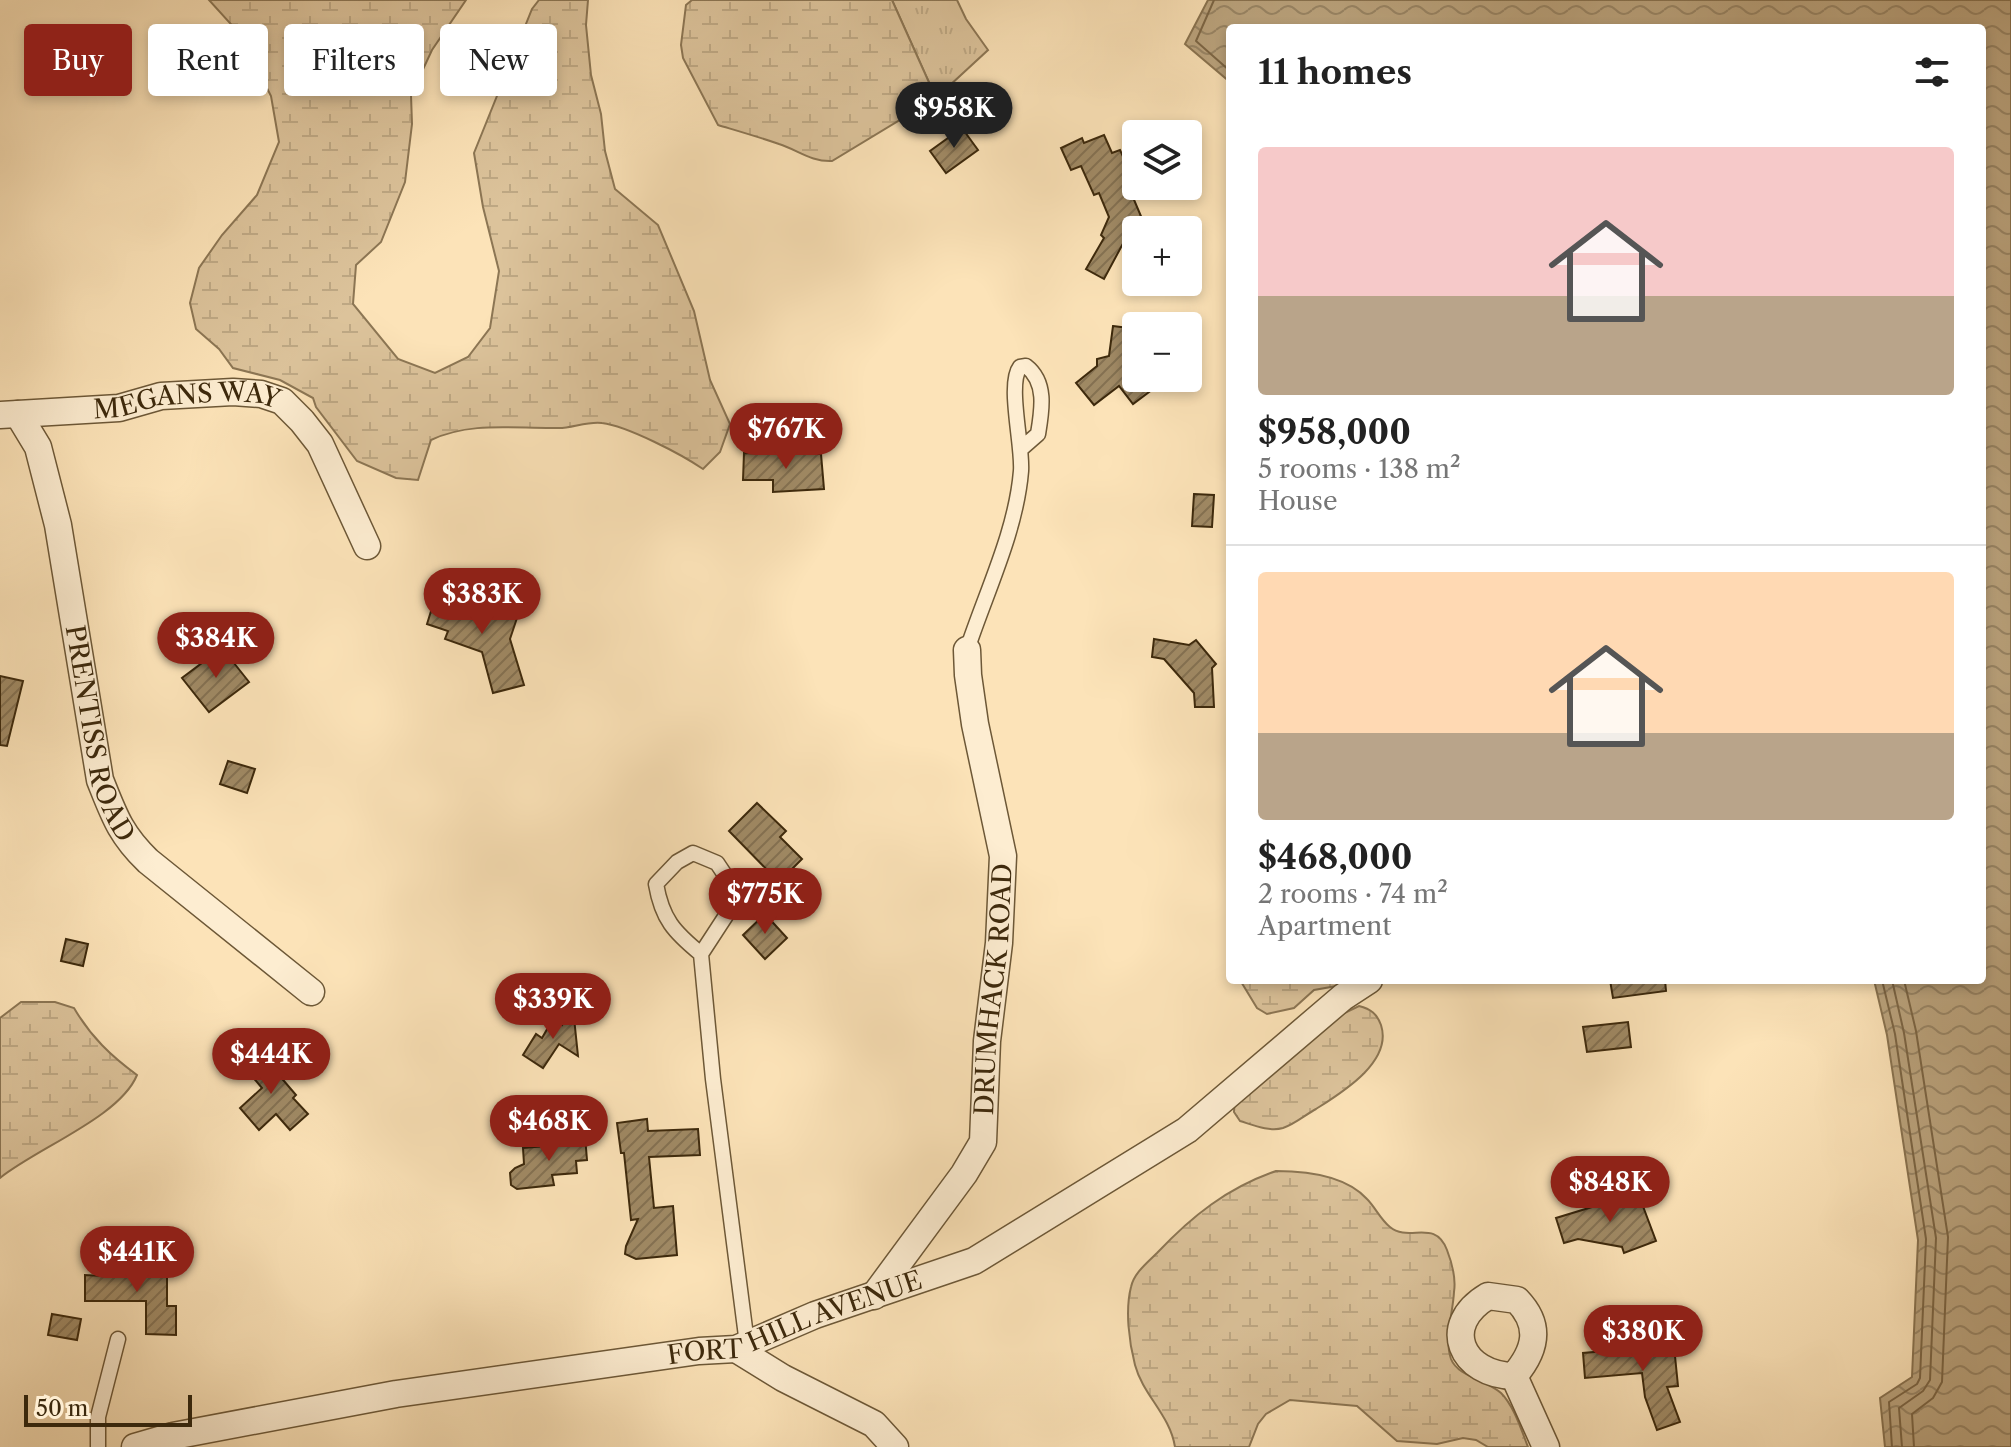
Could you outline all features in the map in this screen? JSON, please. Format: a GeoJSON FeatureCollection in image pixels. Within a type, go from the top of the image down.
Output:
{"type":"FeatureCollection","features":[{"type":"Feature","properties":{"kind":"street","name":"MEGANS WAY"},"geometry":{"type":"LineString","coordinates":[[9,414],[119,408],[161,396],[233,392],[261,394],[282,401],[320,444],[367,546]]}},
{"type":"Feature","properties":{"kind":"street","name":"PRENTISS ROAD"},"geometry":{"type":"LineString","coordinates":[[9,414],[38,447],[58,525],[100,780],[126,839],[148,861],[311,992]]}},
{"type":"Feature","properties":{"kind":"street","name":"DRUMHACK ROAD"},"geometry":{"type":"LineString","coordinates":[[874,1296],[964,1174],[983,1142],[987,1041],[999,943],[1003,856],[975,724],[967,650]]}},
{"type":"Feature","properties":{"kind":"street","name":"FORT HILL AVENUE"},"geometry":{"type":"LineString","coordinates":[[135,1447],[173,1436],[396,1394],[741,1347],[815,1315],[974,1261],[1187,1130],[1343,997],[1363,984]]}},
{"type":"Feature","properties":{"kind":"street"},"geometry":{"type":"LineString","coordinates":[[741,1347],[783,1378],[874,1424],[895,1447]]}},
{"type":"Feature","properties":{"kind":"street"},"geometry":{"type":"LineString","coordinates":[[1514,1376],[1546,1447]]}},
{"type":"Feature","properties":{"kind":"lane"},"geometry":{"type":"LineString","coordinates":[[967,650],[1011,522],[1022,448],[1014,384],[1016,372],[1026,366],[1036,374],[1040,384],[1042,409],[1038,434],[1022,448]]}},
{"type":"Feature","properties":{"kind":"lane"},"geometry":{"type":"LineString","coordinates":[[701,954],[682,938],[661,909],[656,884],[677,862],[693,853],[717,863],[731,884],[729,911],[701,954],[741,1347]]}},
{"type":"Feature","properties":{"kind":"lane"},"geometry":{"type":"LineString","coordinates":[[98,1447],[98,1417],[118,1339]]}},
{"type":"Feature","properties":{"kind":"green space"},"geometry":{"type":"Polygon","coordinates":[[[209,0],[466,0],[450,24],[440,24],[440,38],[424,67],[424,24],[284,24],[284,96],[411,96],[412,124],[405,182],[381,242],[356,265],[353,304],[398,359],[435,373],[468,357],[490,328],[499,271],[474,153],[497,96],[557,96],[557,24],[526,24],[532,9],[539,0],[588,0],[586,25],[591,75],[615,189],[658,225],[694,311],[710,380],[730,424],[720,452],[703,469],[654,442],[602,423],[559,428],[477,428],[431,440],[418,480],[396,478],[357,461],[316,407],[313,398],[280,380],[233,368],[219,349],[196,329],[190,303],[199,268],[222,235],[257,195],[279,142],[268,90],[268,24],[231,24],[209,0]]]}},
{"type":"Feature","properties":{"kind":"green space"},"geometry":{"type":"Polygon","coordinates":[[[692,0],[892,0],[936,98],[832,161],[811,158],[779,144],[718,125],[683,58],[681,45],[686,5],[692,0]]]}},
{"type":"Feature","properties":{"kind":"green space"},"geometry":{"type":"Polygon","coordinates":[[[892,0],[957,0],[988,50],[936,98],[892,0]]]}},
{"type":"Feature","properties":{"kind":"green space"},"geometry":{"type":"Polygon","coordinates":[[[1242,984],[1343,984],[1314,990],[1294,1008],[1267,1014],[1257,1008],[1242,984]]]}},
{"type":"Feature","properties":{"kind":"green space"},"geometry":{"type":"Polygon","coordinates":[[[21,1002],[55,1002],[74,1008],[102,1045],[137,1075],[114,1105],[0,1178],[0,1018],[21,1002]]]}},
{"type":"Feature","properties":{"kind":"green space"},"geometry":{"type":"Polygon","coordinates":[[[1359,1006],[1370,1010],[1378,1018],[1383,1039],[1372,1064],[1362,1075],[1283,1128],[1267,1129],[1240,1121],[1234,1112],[1235,1097],[1322,1024],[1359,1006]]]}},
{"type":"Feature","properties":{"kind":"green space"},"geometry":{"type":"Polygon","coordinates":[[[1276,1171],[1312,1174],[1348,1184],[1370,1202],[1390,1227],[1405,1233],[1429,1233],[1442,1240],[1454,1282],[1449,1334],[1451,1359],[1460,1370],[1506,1398],[1528,1447],[1488,1447],[1476,1440],[1463,1438],[1437,1444],[1397,1441],[1357,1406],[1290,1400],[1266,1414],[1258,1424],[1249,1447],[1175,1447],[1168,1425],[1135,1365],[1128,1316],[1133,1282],[1145,1264],[1197,1215],[1242,1186],[1276,1171]]]}},
{"type":"Feature","properties":{"kind":"water"},"geometry":{"type":"Polygon","coordinates":[[[1208,0],[2011,0],[2011,1447],[1885,1447],[1880,1398],[1912,1377],[1918,1240],[1887,1035],[1875,984],[1986,984],[1986,24],[1226,24],[1226,79],[1185,44],[1208,0]]]}},
{"type":"Feature","properties":{"kind":"building"},"geometry":{"type":"Polygon","coordinates":[[[962,128],[978,150],[946,173],[930,151],[962,128]]]}},
{"type":"Feature","properties":{"kind":"building"},"geometry":{"type":"Polygon","coordinates":[[[1104,135],[1112,153],[1120,150],[1122,200],[1134,200],[1141,216],[1122,216],[1122,245],[1104,279],[1086,269],[1104,238],[1101,235],[1109,217],[1099,193],[1094,195],[1081,166],[1071,170],[1061,148],[1082,138],[1084,143],[1104,135]]]}},
{"type":"Feature","properties":{"kind":"building"},"geometry":{"type":"Polygon","coordinates":[[[1113,326],[1122,327],[1122,390],[1119,386],[1094,405],[1076,383],[1097,366],[1097,359],[1109,356],[1113,326]]]}},
{"type":"Feature","properties":{"kind":"building"},"geometry":{"type":"Polygon","coordinates":[[[1124,392],[1149,392],[1133,404],[1124,392]]]}},
{"type":"Feature","properties":{"kind":"building"},"geometry":{"type":"Polygon","coordinates":[[[744,453],[821,454],[824,489],[773,492],[773,480],[743,480],[744,453]]]}},
{"type":"Feature","properties":{"kind":"building"},"geometry":{"type":"Polygon","coordinates":[[[1194,494],[1214,495],[1212,527],[1192,526],[1194,494]]]}},
{"type":"Feature","properties":{"kind":"building"},"geometry":{"type":"Polygon","coordinates":[[[436,595],[473,607],[475,602],[493,607],[494,600],[511,605],[508,615],[517,618],[510,639],[524,685],[493,693],[482,652],[445,639],[448,631],[427,624],[436,595]]]}},
{"type":"Feature","properties":{"kind":"building"},"geometry":{"type":"Polygon","coordinates":[[[1154,639],[1189,645],[1196,640],[1216,664],[1212,668],[1214,707],[1195,707],[1194,693],[1164,659],[1152,657],[1154,639]]]}},
{"type":"Feature","properties":{"kind":"building"},"geometry":{"type":"Polygon","coordinates":[[[222,648],[249,682],[209,712],[182,678],[222,648]]]}},
{"type":"Feature","properties":{"kind":"building"},"geometry":{"type":"Polygon","coordinates":[[[0,676],[23,681],[7,746],[0,745],[0,676]]]}},
{"type":"Feature","properties":{"kind":"building"},"geometry":{"type":"Polygon","coordinates":[[[228,761],[255,769],[247,793],[220,784],[228,761]]]}},
{"type":"Feature","properties":{"kind":"building"},"geometry":{"type":"Polygon","coordinates":[[[757,803],[786,831],[780,837],[802,859],[779,882],[729,831],[757,803]]]}},
{"type":"Feature","properties":{"kind":"building"},"geometry":{"type":"Polygon","coordinates":[[[765,914],[787,938],[765,959],[743,935],[765,914]]]}},
{"type":"Feature","properties":{"kind":"building"},"geometry":{"type":"Polygon","coordinates":[[[66,939],[88,944],[83,966],[61,961],[66,939]]]}},
{"type":"Feature","properties":{"kind":"building"},"geometry":{"type":"Polygon","coordinates":[[[1611,984],[1665,984],[1666,991],[1613,998],[1611,984]]]}},
{"type":"Feature","properties":{"kind":"building"},"geometry":{"type":"Polygon","coordinates":[[[573,1008],[578,1056],[559,1044],[543,1068],[523,1055],[536,1034],[542,1038],[553,1019],[562,1025],[573,1008]]]}},
{"type":"Feature","properties":{"kind":"building"},"geometry":{"type":"Polygon","coordinates":[[[1628,1022],[1631,1047],[1587,1052],[1583,1027],[1628,1022]]]}},
{"type":"Feature","properties":{"kind":"building"},"geometry":{"type":"Polygon","coordinates":[[[259,1049],[280,1072],[278,1074],[296,1095],[293,1098],[308,1114],[290,1130],[276,1114],[259,1130],[240,1108],[262,1088],[251,1075],[255,1070],[246,1061],[259,1049]]]}},
{"type":"Feature","properties":{"kind":"building"},"geometry":{"type":"Polygon","coordinates":[[[647,1119],[648,1131],[698,1129],[700,1155],[649,1157],[654,1208],[673,1206],[677,1255],[636,1259],[625,1254],[638,1219],[631,1220],[624,1153],[621,1153],[617,1123],[647,1119]]]}},
{"type":"Feature","properties":{"kind":"building"},"geometry":{"type":"Polygon","coordinates":[[[585,1136],[587,1160],[576,1161],[577,1173],[552,1175],[554,1185],[517,1189],[511,1185],[510,1173],[524,1164],[523,1148],[557,1145],[557,1139],[585,1136]]]}},
{"type":"Feature","properties":{"kind":"building"},"geometry":{"type":"Polygon","coordinates":[[[1638,1193],[1656,1241],[1624,1253],[1622,1247],[1578,1239],[1564,1243],[1556,1218],[1638,1193]]]}},
{"type":"Feature","properties":{"kind":"building"},"geometry":{"type":"Polygon","coordinates":[[[130,1260],[147,1261],[147,1272],[167,1272],[167,1306],[176,1306],[176,1335],[146,1334],[146,1301],[85,1301],[85,1275],[103,1276],[103,1270],[130,1270],[130,1260]]]}},
{"type":"Feature","properties":{"kind":"building"},"geometry":{"type":"Polygon","coordinates":[[[52,1314],[81,1319],[77,1340],[48,1335],[52,1314]]]}},
{"type":"Feature","properties":{"kind":"building"},"geometry":{"type":"Polygon","coordinates":[[[1673,1336],[1678,1386],[1667,1387],[1680,1422],[1657,1430],[1645,1397],[1642,1373],[1585,1378],[1583,1353],[1640,1348],[1639,1340],[1673,1336]]]}}]}
